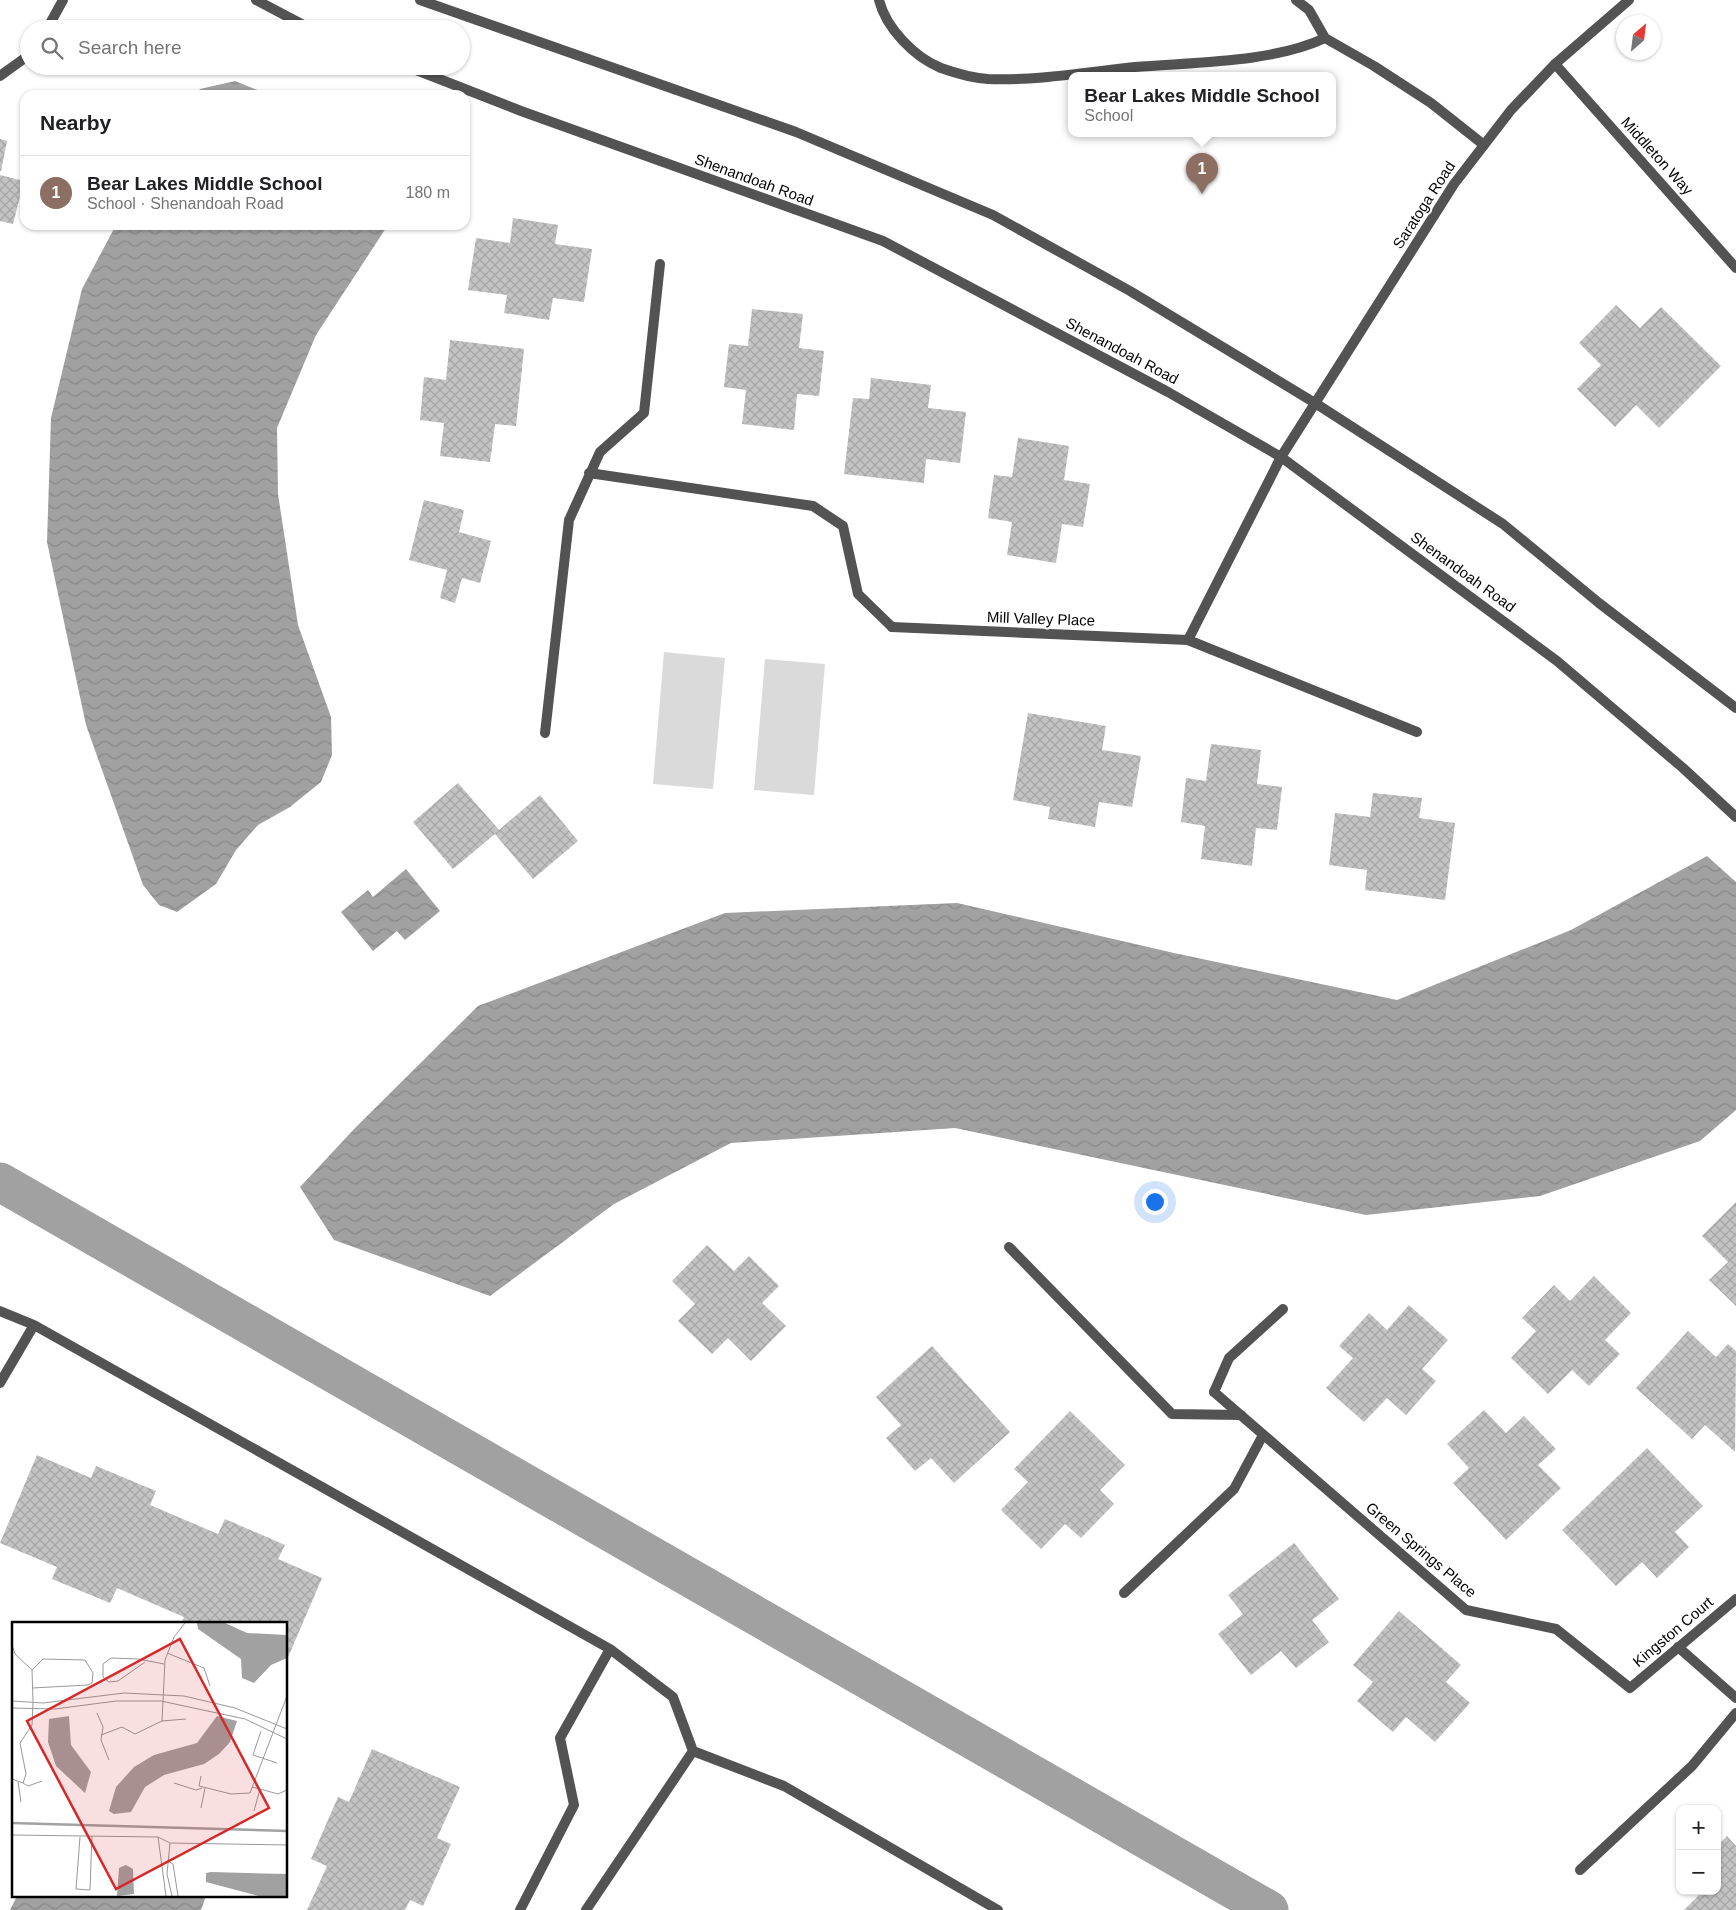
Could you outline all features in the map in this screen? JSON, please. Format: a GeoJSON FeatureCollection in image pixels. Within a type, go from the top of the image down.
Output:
{"type":"FeatureCollection","features":[{"type":"Feature","properties":{"kind":"street"},"geometry":{"type":"LineString","coordinates":[[52,20],[63,0]]}},
{"type":"Feature","properties":{"kind":"street"},"geometry":{"type":"LineString","coordinates":[[256,0],[294,20]]}},
{"type":"Feature","properties":{"kind":"street"},"geometry":{"type":"LineString","coordinates":[[420,0],[796,132],[993,215],[1130,291],[1315,403],[1503,524],[1599,603],[1736,708]]}},
{"type":"Feature","properties":{"kind":"street"},"geometry":{"type":"LineString","coordinates":[[879,0],[884,14],[893,28],[924,59],[939,68],[987,78],[1068,73]]}},
{"type":"Feature","properties":{"kind":"street"},"geometry":{"type":"LineString","coordinates":[[1296,0],[1309,10],[1325,38],[1374,66],[1431,103],[1484,146]]}},
{"type":"Feature","properties":{"kind":"street","name":"Saratoga Road"},"geometry":{"type":"LineString","coordinates":[[1281,457],[1454,184],[1511,110],[1555,64],[1629,0]]}},
{"type":"Feature","properties":{"kind":"street"},"geometry":{"type":"LineString","coordinates":[[1082,72],[1248,57],[1308,46],[1325,38]]}},
{"type":"Feature","properties":{"kind":"street"},"geometry":{"type":"LineString","coordinates":[[0,76],[20,62]]}},
{"type":"Feature","properties":{"kind":"street","name":"Middleton Way"},"geometry":{"type":"LineString","coordinates":[[1555,64],[1736,268]]}},
{"type":"Feature","properties":{"kind":"street","name":"Shenandoah Road"},"geometry":{"type":"LineString","coordinates":[[429,75],[467,90]]}},
{"type":"Feature","properties":{"kind":"street","name":"Shenandoah Road"},"geometry":{"type":"LineString","coordinates":[[470,91],[883,241],[1168,392],[1281,457],[1557,661],[1683,768],[1736,816]]}},
{"type":"Feature","properties":{"kind":"street"},"geometry":{"type":"LineString","coordinates":[[545,733],[568,520],[600,452],[644,413],[660,264]]}},
{"type":"Feature","properties":{"kind":"street"},"geometry":{"type":"LineString","coordinates":[[1188,640],[1281,457]]}},
{"type":"Feature","properties":{"kind":"street","name":"Mill Valley Place"},"geometry":{"type":"LineString","coordinates":[[589,473],[812,506],[843,526],[858,594],[892,628],[1188,640],[1417,732]]}},
{"type":"Feature","properties":{"kind":"street"},"geometry":{"type":"LineString","coordinates":[[1009,1247],[1172,1414],[1241,1415]]}},
{"type":"Feature","properties":{"kind":"street","name":"Green Springs Place"},"geometry":{"type":"LineString","coordinates":[[1283,1309],[1229,1358],[1214,1392],[1466,1610],[1556,1629],[1630,1688]]}},
{"type":"Feature","properties":{"kind":"street"},"geometry":{"type":"LineString","coordinates":[[0,1311],[34,1325],[610,1649],[673,1697],[693,1751],[784,1786],[998,1910]]}},
{"type":"Feature","properties":{"kind":"street"},"geometry":{"type":"LineString","coordinates":[[0,1383],[34,1325]]}},
{"type":"Feature","properties":{"kind":"street"},"geometry":{"type":"LineString","coordinates":[[1124,1593],[1234,1489],[1264,1435]]}},
{"type":"Feature","properties":{"kind":"street","name":"Kingston Court"},"geometry":{"type":"LineString","coordinates":[[1630,1688],[1736,1599]]}},
{"type":"Feature","properties":{"kind":"street"},"geometry":{"type":"LineString","coordinates":[[1678,1647],[1736,1698]]}},
{"type":"Feature","properties":{"kind":"street"},"geometry":{"type":"LineString","coordinates":[[520,1910],[574,1805],[560,1738],[610,1649]]}},
{"type":"Feature","properties":{"kind":"street"},"geometry":{"type":"LineString","coordinates":[[1580,1870],[1692,1766],[1736,1712]]}},
{"type":"Feature","properties":{"kind":"street"},"geometry":{"type":"LineString","coordinates":[[588,1909],[693,1751]]}},
{"type":"Feature","properties":{"kind":"shaded area"},"geometry":{"type":"Polygon","coordinates":[[[664,652],[725,658],[713,789],[653,784],[664,652]]]}},
{"type":"Feature","properties":{"kind":"shaded area"},"geometry":{"type":"Polygon","coordinates":[[[765,659],[825,664],[814,795],[754,790],[765,659]]]}},
{"type":"Feature","properties":{"kind":"water"},"geometry":{"type":"Polygon","coordinates":[[[235,81],[258,90],[199,90],[235,81]]]}},
{"type":"Feature","properties":{"kind":"water"},"geometry":{"type":"Polygon","coordinates":[[[113,230],[385,230],[316,335],[277,428],[278,494],[298,625],[331,717],[332,755],[321,782],[290,807],[258,825],[236,850],[216,884],[177,912],[159,905],[143,885],[86,725],[47,542],[51,418],[82,289],[113,230]]]}},
{"type":"Feature","properties":{"kind":"water"},"geometry":{"type":"Polygon","coordinates":[[[1707,856],[1736,882],[1736,1110],[1700,1141],[1540,1196],[1366,1215],[955,1128],[731,1143],[614,1204],[490,1296],[334,1240],[300,1187],[356,1127],[478,1006],[725,913],[957,903],[1174,953],[1397,1000],[1571,930],[1707,856]]]}},
{"type":"Feature","properties":{"kind":"water"},"geometry":{"type":"Polygon","coordinates":[[[406,869],[440,911],[405,940],[397,931],[373,951],[341,912],[368,890],[373,897],[406,869]]]}},
{"type":"Feature","properties":{"kind":"water"},"geometry":{"type":"Polygon","coordinates":[[[16,1898],[205,1898],[201,1910],[10,1910],[16,1898]]]}},
{"type":"Feature","properties":{"kind":"building"},"geometry":{"type":"Polygon","coordinates":[[[0,139],[7,141],[1,171],[0,171],[0,139]]]}},
{"type":"Feature","properties":{"kind":"building"},"geometry":{"type":"Polygon","coordinates":[[[0,175],[20,180],[20,197],[13,224],[0,221],[0,175]]]}},
{"type":"Feature","properties":{"kind":"building"},"geometry":{"type":"Polygon","coordinates":[[[513,218],[558,225],[555,244],[592,249],[584,302],[553,298],[549,320],[504,313],[507,295],[468,290],[476,238],[510,243],[513,218]]]}},
{"type":"Feature","properties":{"kind":"building"},"geometry":{"type":"Polygon","coordinates":[[[1616,305],[1640,328],[1661,307],[1721,366],[1659,428],[1636,405],[1615,427],[1577,389],[1601,365],[1579,343],[1616,305]]]}},
{"type":"Feature","properties":{"kind":"building"},"geometry":{"type":"Polygon","coordinates":[[[752,309],[803,314],[799,348],[824,351],[819,396],[797,394],[794,430],[742,424],[746,390],[724,387],[729,344],[748,346],[752,309]]]}},
{"type":"Feature","properties":{"kind":"building"},"geometry":{"type":"Polygon","coordinates":[[[450,340],[524,349],[516,426],[495,424],[490,462],[440,456],[444,423],[420,420],[424,377],[446,380],[450,340]]]}},
{"type":"Feature","properties":{"kind":"building"},"geometry":{"type":"Polygon","coordinates":[[[871,378],[931,385],[928,408],[966,412],[960,463],[926,459],[924,483],[844,474],[853,398],[869,399],[871,378]]]}},
{"type":"Feature","properties":{"kind":"building"},"geometry":{"type":"Polygon","coordinates":[[[1018,438],[1069,446],[1064,480],[1090,484],[1083,527],[1062,524],[1056,563],[1007,555],[1012,522],[988,518],[994,475],[1012,477],[1018,438]]]}},
{"type":"Feature","properties":{"kind":"building"},"geometry":{"type":"Polygon","coordinates":[[[424,500],[464,510],[459,532],[491,541],[480,583],[462,578],[455,603],[440,598],[447,570],[409,560],[424,500]]]}},
{"type":"Feature","properties":{"kind":"building"},"geometry":{"type":"Polygon","coordinates":[[[1028,713],[1106,726],[1102,750],[1141,756],[1132,807],[1099,802],[1095,827],[1048,819],[1050,807],[1013,800],[1028,713]]]}},
{"type":"Feature","properties":{"kind":"building"},"geometry":{"type":"Polygon","coordinates":[[[1211,744],[1261,750],[1257,784],[1282,787],[1277,830],[1256,828],[1252,866],[1201,859],[1205,826],[1181,822],[1186,778],[1206,781],[1211,744]]]}},
{"type":"Feature","properties":{"kind":"building"},"geometry":{"type":"Polygon","coordinates":[[[458,783],[499,830],[540,795],[578,841],[533,879],[495,834],[453,869],[413,822],[458,783]]]}},
{"type":"Feature","properties":{"kind":"building"},"geometry":{"type":"Polygon","coordinates":[[[1373,793],[1422,798],[1419,818],[1455,823],[1445,900],[1365,890],[1367,870],[1329,865],[1335,813],[1370,817],[1373,793]]]}},
{"type":"Feature","properties":{"kind":"building"},"geometry":{"type":"Polygon","coordinates":[[[1736,1202],[1736,1306],[1709,1280],[1728,1262],[1702,1236],[1736,1202]]]}},
{"type":"Feature","properties":{"kind":"building"},"geometry":{"type":"Polygon","coordinates":[[[707,1245],[734,1271],[749,1256],[779,1286],[762,1303],[786,1326],[751,1361],[728,1338],[712,1354],[678,1321],[695,1304],[672,1281],[707,1245]]]}},
{"type":"Feature","properties":{"kind":"building"},"geometry":{"type":"Polygon","coordinates":[[[1594,1276],[1631,1313],[1605,1340],[1620,1354],[1589,1386],[1572,1370],[1548,1394],[1511,1358],[1536,1331],[1522,1318],[1554,1285],[1570,1301],[1594,1276]]]}},
{"type":"Feature","properties":{"kind":"building"},"geometry":{"type":"Polygon","coordinates":[[[1409,1305],[1448,1340],[1422,1369],[1436,1381],[1406,1415],[1387,1398],[1364,1422],[1326,1388],[1353,1358],[1339,1346],[1369,1313],[1387,1330],[1409,1305]]]}},
{"type":"Feature","properties":{"kind":"building"},"geometry":{"type":"Polygon","coordinates":[[[1688,1331],[1716,1357],[1728,1344],[1736,1351],[1735,1452],[1705,1425],[1692,1439],[1636,1388],[1688,1331]]]}},
{"type":"Feature","properties":{"kind":"building"},"geometry":{"type":"Polygon","coordinates":[[[932,1346],[1010,1432],[954,1483],[931,1458],[915,1471],[886,1438],[901,1425],[876,1397],[932,1346]]]}},
{"type":"Feature","properties":{"kind":"building"},"geometry":{"type":"Polygon","coordinates":[[[1484,1410],[1506,1433],[1524,1416],[1556,1449],[1538,1465],[1561,1488],[1506,1540],[1453,1483],[1469,1468],[1447,1444],[1484,1410]]]}},
{"type":"Feature","properties":{"kind":"building"},"geometry":{"type":"Polygon","coordinates":[[[1070,1411],[1125,1465],[1100,1490],[1114,1504],[1081,1538],[1065,1524],[1041,1549],[1001,1510],[1028,1482],[1014,1469],[1070,1411]]]}},
{"type":"Feature","properties":{"kind":"building"},"geometry":{"type":"Polygon","coordinates":[[[1647,1448],[1703,1506],[1675,1532],[1689,1547],[1657,1578],[1642,1562],[1616,1586],[1562,1530],[1647,1448]]]}},
{"type":"Feature","properties":{"kind":"building"},"geometry":{"type":"Polygon","coordinates":[[[37,1455],[91,1478],[96,1466],[156,1491],[150,1505],[218,1534],[225,1519],[285,1545],[278,1559],[322,1578],[288,1657],[288,1622],[182,1622],[184,1617],[117,1588],[110,1603],[52,1579],[57,1567],[0,1543],[37,1455]]]}},
{"type":"Feature","properties":{"kind":"building"},"geometry":{"type":"Polygon","coordinates":[[[1294,1543],[1339,1599],[1312,1620],[1329,1642],[1296,1668],[1281,1651],[1251,1675],[1218,1634],[1243,1614],[1228,1595],[1294,1543]]]}},
{"type":"Feature","properties":{"kind":"building"},"geometry":{"type":"Polygon","coordinates":[[[1399,1611],[1461,1665],[1446,1682],[1470,1703],[1435,1742],[1406,1717],[1393,1732],[1357,1701],[1373,1682],[1353,1665],[1399,1611]]]}},
{"type":"Feature","properties":{"kind":"building"},"geometry":{"type":"Polygon","coordinates":[[[372,1749],[460,1787],[437,1838],[451,1844],[423,1906],[410,1900],[405,1910],[307,1910],[327,1866],[311,1859],[338,1797],[349,1802],[372,1749]]]}},
{"type":"Feature","properties":{"kind":"building"},"geometry":{"type":"Polygon","coordinates":[[[1727,1836],[1736,1846],[1736,1910],[1684,1910],[1699,1895],[1721,1895],[1721,1842],[1727,1836]]]}},
{"type":"Feature","properties":{"kind":"waterway"},"geometry":{"type":"LineString","coordinates":[[0,1182],[1269,1910]]}},
{"type":"Feature","properties":{"kind":"place","name":"Bear Lakes Middle School"},"geometry":{"type":"Point","coordinates":[1202,194]}}]}
